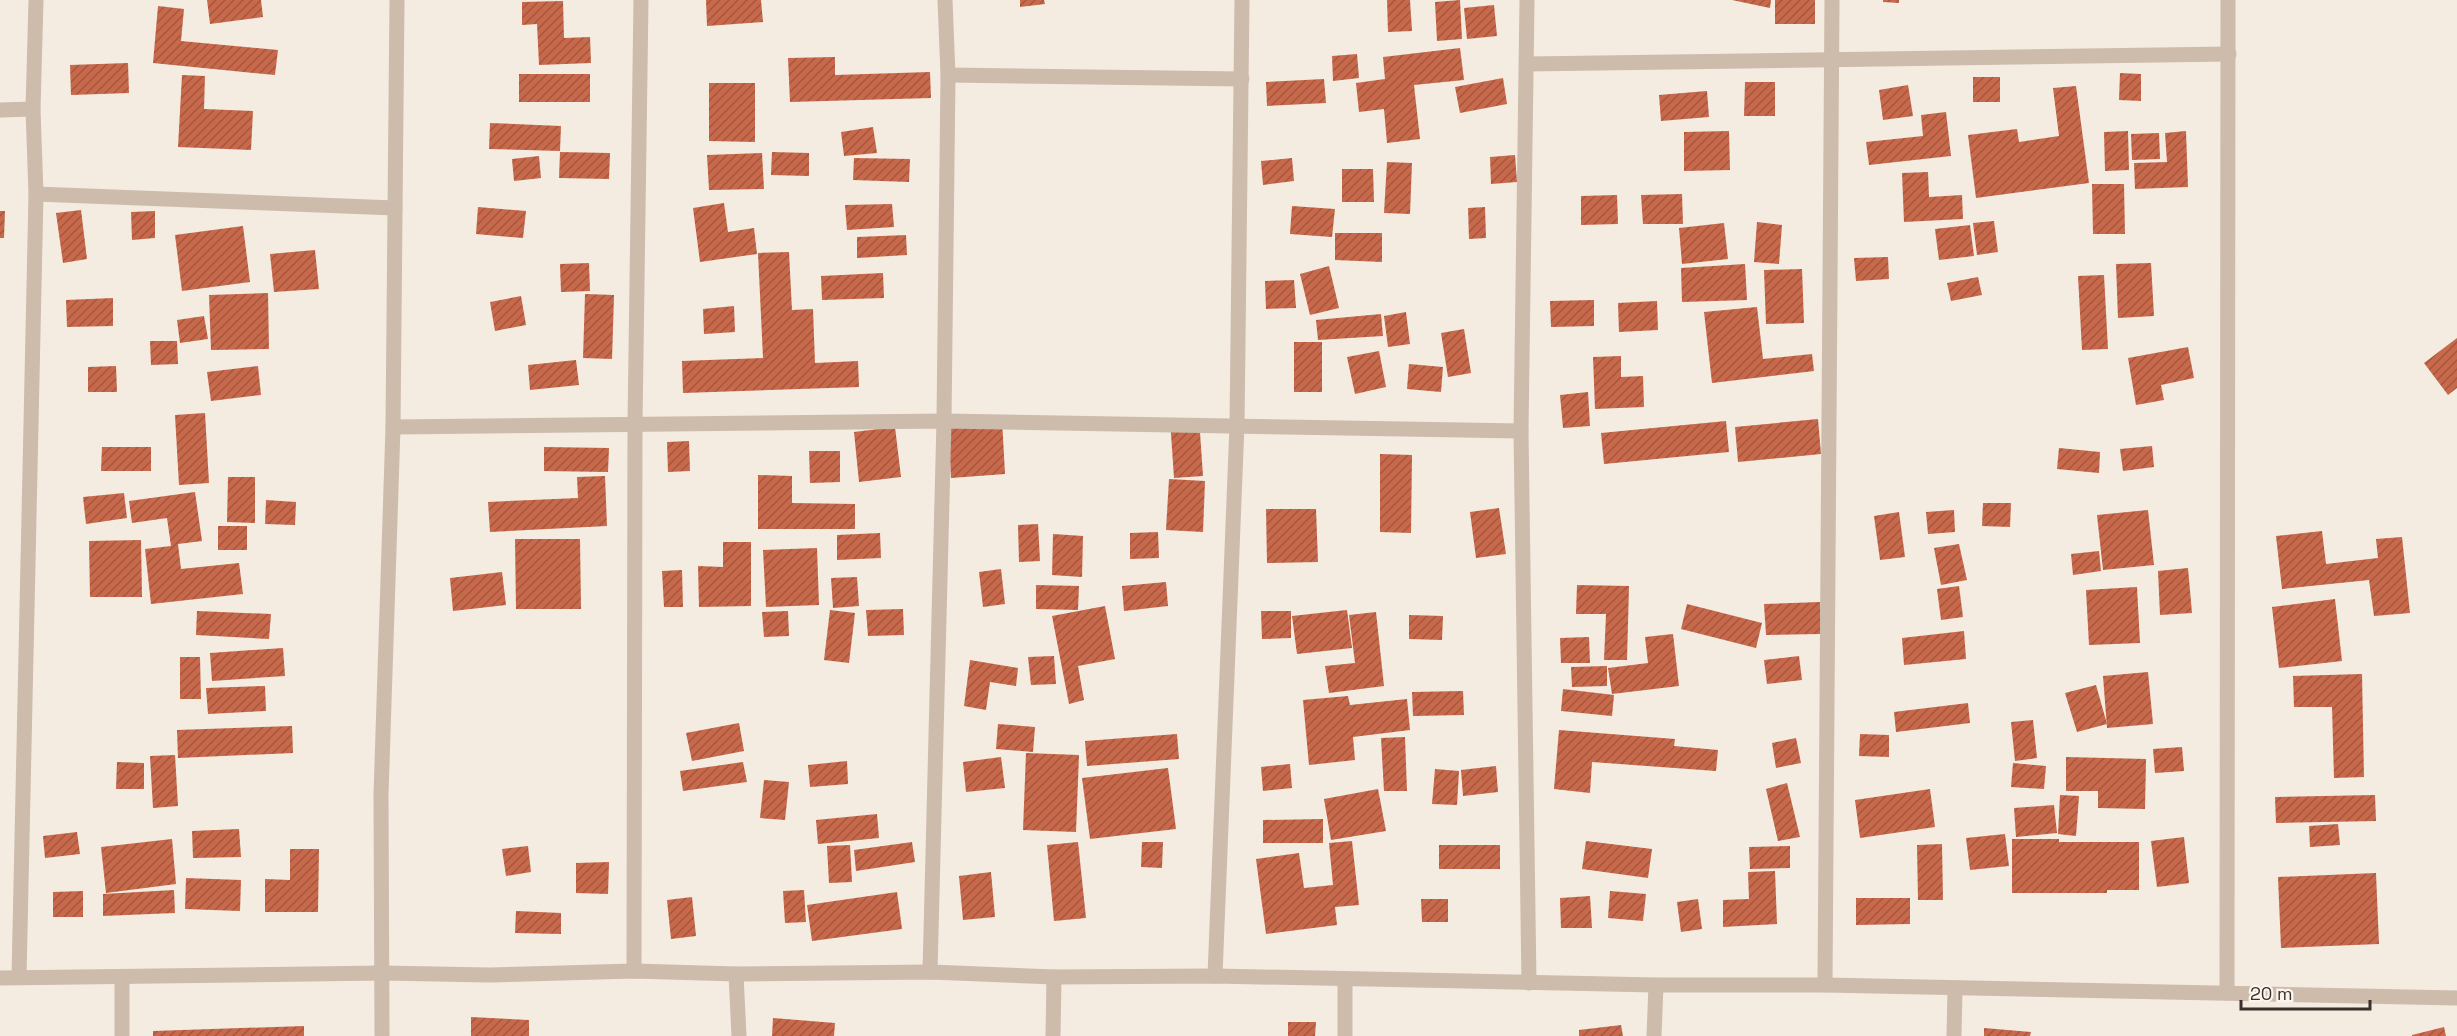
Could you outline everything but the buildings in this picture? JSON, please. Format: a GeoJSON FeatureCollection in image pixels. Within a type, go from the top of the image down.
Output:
{"type":"FeatureCollection","features":[{"type":"Feature","properties":{"kind":"street"},"geometry":{"type":"LineString","coordinates":[[19,977],[36,194],[33,109],[36,0]]}},
{"type":"Feature","properties":{"kind":"street"},"geometry":{"type":"LineString","coordinates":[[382,1036],[381,795],[393,426],[397,0]]}},
{"type":"Feature","properties":{"kind":"street"},"geometry":{"type":"LineString","coordinates":[[634,971],[635,424],[641,0]]}},
{"type":"Feature","properties":{"kind":"street"},"geometry":{"type":"LineString","coordinates":[[930,972],[944,421],[948,75],[945,0]]}},
{"type":"Feature","properties":{"kind":"street"},"geometry":{"type":"LineString","coordinates":[[1215,975],[1236,425],[1242,0]]}},
{"type":"Feature","properties":{"kind":"street"},"geometry":{"type":"LineString","coordinates":[[1527,0],[1521,430],[1528,983]]}},
{"type":"Feature","properties":{"kind":"street"},"geometry":{"type":"LineString","coordinates":[[1825,985],[1832,0]]}},
{"type":"Feature","properties":{"kind":"street"},"geometry":{"type":"LineString","coordinates":[[2227,993],[2228,0]]}},
{"type":"Feature","properties":{"kind":"street"},"geometry":{"type":"LineString","coordinates":[[1527,64],[2229,54]]}},
{"type":"Feature","properties":{"kind":"street"},"geometry":{"type":"LineString","coordinates":[[948,75],[1242,79]]}},
{"type":"Feature","properties":{"kind":"street"},"geometry":{"type":"LineString","coordinates":[[0,110],[33,109]]}},
{"type":"Feature","properties":{"kind":"street"},"geometry":{"type":"LineString","coordinates":[[36,194],[395,208]]}},
{"type":"Feature","properties":{"kind":"street"},"geometry":{"type":"LineString","coordinates":[[393,426],[944,421],[1521,430]]}},
{"type":"Feature","properties":{"kind":"street"},"geometry":{"type":"LineString","coordinates":[[0,978],[383,973],[489,975],[634,971],[736,974],[930,972],[1054,976],[1215,975],[1345,980],[1656,985],[1825,985],[2457,998]]}},
{"type":"Feature","properties":{"kind":"street"},"geometry":{"type":"LineString","coordinates":[[736,974],[739,1036]]}},
{"type":"Feature","properties":{"kind":"street"},"geometry":{"type":"LineString","coordinates":[[122,976],[122,1036]]}},
{"type":"Feature","properties":{"kind":"street"},"geometry":{"type":"LineString","coordinates":[[1053,1036],[1054,976]]}},
{"type":"Feature","properties":{"kind":"street"},"geometry":{"type":"LineString","coordinates":[[1345,980],[1345,1036]]}},
{"type":"Feature","properties":{"kind":"street"},"geometry":{"type":"LineString","coordinates":[[1654,1036],[1656,985]]}},
{"type":"Feature","properties":{"kind":"street"},"geometry":{"type":"LineString","coordinates":[[1954,1036],[1955,989]]}}]}
